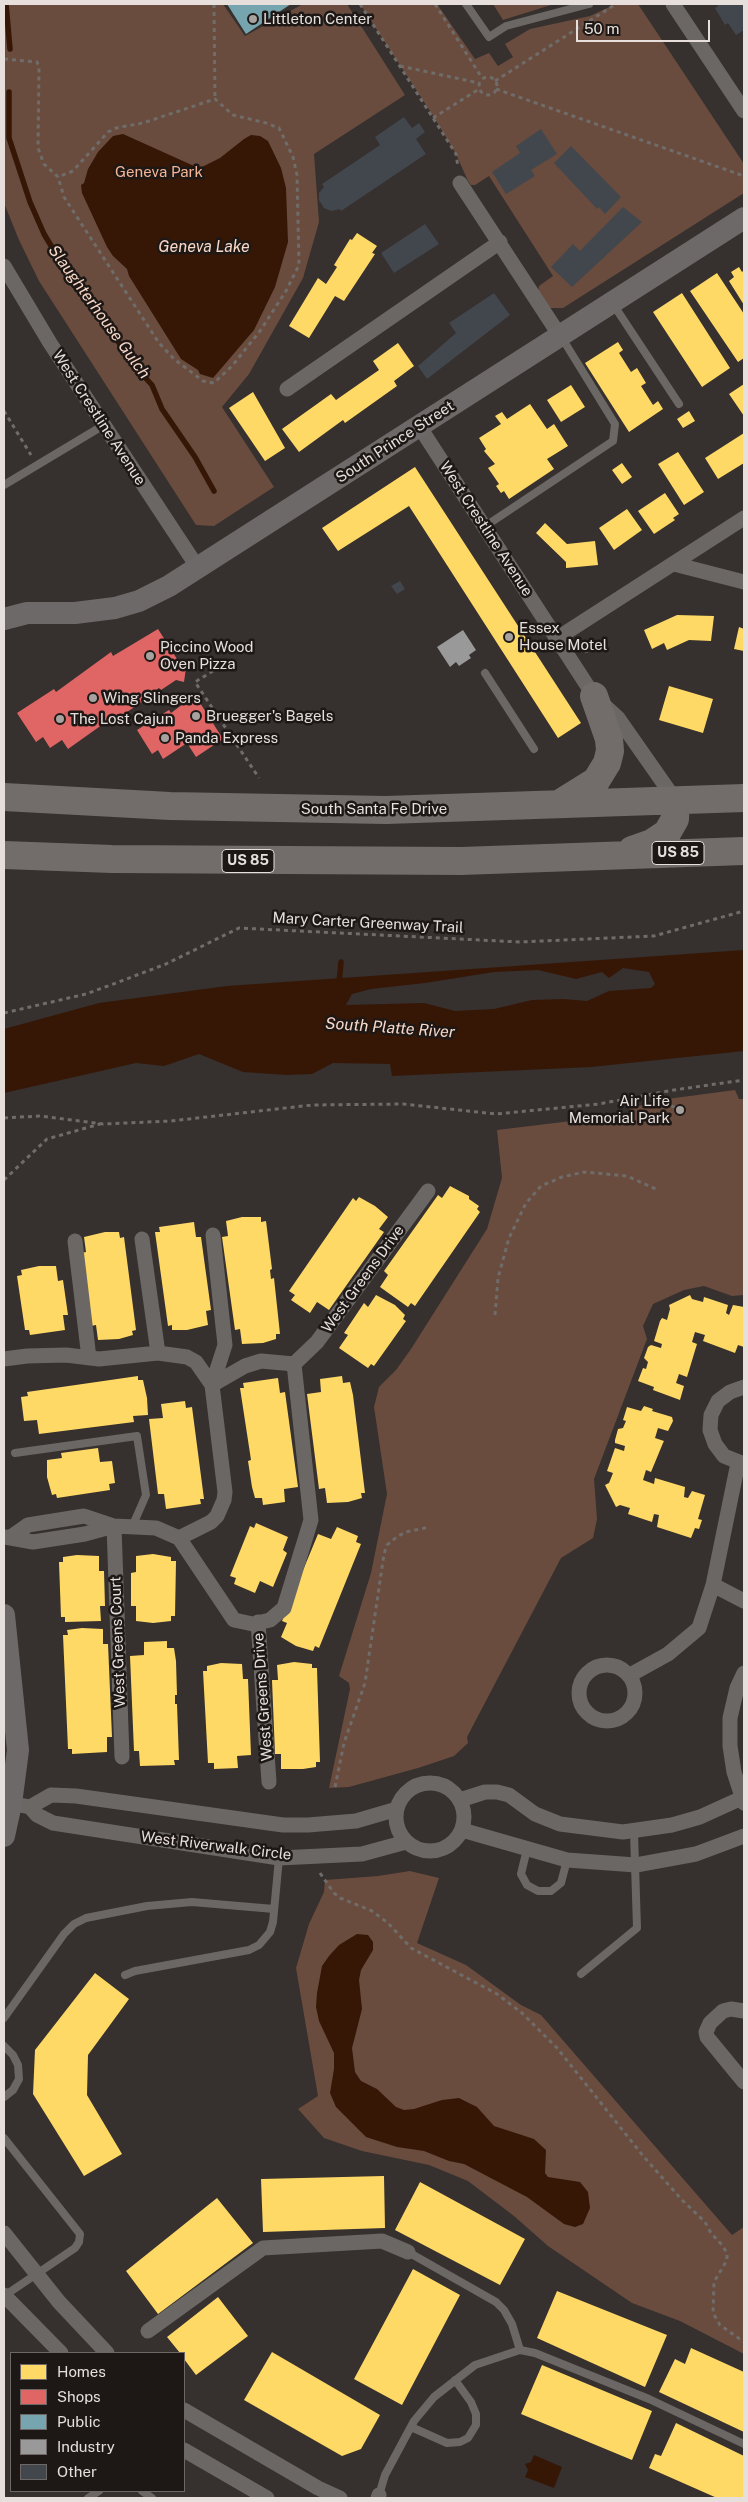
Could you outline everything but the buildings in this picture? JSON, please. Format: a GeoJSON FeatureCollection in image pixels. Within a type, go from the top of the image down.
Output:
{"type":"FeatureCollection","features":[{"type":"Feature","properties":{"kind":"highway"},"geometry":{"type":"LineString","coordinates":[[557,805],[596,781],[608,763],[609,739],[594,696]]}},
{"type":"Feature","properties":{"kind":"highway","name":"South Santa Fe Drive"},"geometry":{"type":"LineString","coordinates":[[8,796],[170,806],[386,810],[744,798]]}},
{"type":"Feature","properties":{"kind":"highway"},"geometry":{"type":"LineString","coordinates":[[611,856],[646,845],[667,833],[675,819],[676,801]]}},
{"type":"Feature","properties":{"kind":"highway","name":"US 85"},"geometry":{"type":"LineString","coordinates":[[4,855],[112,859],[461,861],[744,851]]}},
{"type":"Feature","properties":{"kind":"street"},"geometry":{"type":"LineString","coordinates":[[673,4],[744,111]]}},
{"type":"Feature","properties":{"kind":"street"},"geometry":{"type":"LineString","coordinates":[[460,183],[560,336]]}},
{"type":"Feature","properties":{"kind":"street","name":"South Prince Street"},"geometry":{"type":"LineString","coordinates":[[4,619],[27,613],[88,612],[127,604],[153,594],[198,568],[744,218]]}},
{"type":"Feature","properties":{"kind":"street"},"geometry":{"type":"LineString","coordinates":[[287,389],[500,242]]}},
{"type":"Feature","properties":{"kind":"street","name":"West Crestline Avenue"},"geometry":{"type":"LineString","coordinates":[[4,266],[50,343],[198,568]]}},
{"type":"Feature","properties":{"kind":"street","name":"West Crestline Avenue"},"geometry":{"type":"LineString","coordinates":[[419,426],[594,696],[618,718],[676,801]]}},
{"type":"Feature","properties":{"kind":"street"},"geometry":{"type":"LineString","coordinates":[[556,639],[744,518]]}},
{"type":"Feature","properties":{"kind":"street"},"geometry":{"type":"LineString","coordinates":[[674,564],[744,582]]}},
{"type":"Feature","properties":{"kind":"street","name":"South Prince Street"},"geometry":{"type":"LineString","coordinates":[[4,605],[27,613]]}},
{"type":"Feature","properties":{"kind":"street","name":"West Greens Drive"},"geometry":{"type":"LineString","coordinates":[[269,1782],[258,1622],[270,1620],[284,1608],[311,1520],[294,1364],[317,1342],[428,1190]]}},
{"type":"Feature","properties":{"kind":"street"},"geometry":{"type":"LineString","coordinates":[[179,1538],[210,1522],[217,1516],[224,1500],[212,1385],[225,1345],[213,1235]]}},
{"type":"Feature","properties":{"kind":"street"},"geometry":{"type":"LineString","coordinates":[[142,1239],[158,1353]]}},
{"type":"Feature","properties":{"kind":"street"},"geometry":{"type":"LineString","coordinates":[[75,1240],[89,1358]]}},
{"type":"Feature","properties":{"kind":"street"},"geometry":{"type":"LineString","coordinates":[[4,1359],[37,1356],[100,1360],[158,1353],[187,1356],[196,1362],[212,1385]]}},
{"type":"Feature","properties":{"kind":"street"},"geometry":{"type":"LineString","coordinates":[[212,1385],[245,1366],[261,1361],[294,1364]]}},
{"type":"Feature","properties":{"kind":"street"},"geometry":{"type":"LineString","coordinates":[[630,1675],[668,1654],[699,1628],[713,1585],[741,1463],[724,1456],[715,1444],[710,1430],[711,1414],[718,1401],[730,1392],[744,1387]]}},
{"type":"Feature","properties":{"kind":"street"},"geometry":{"type":"LineString","coordinates":[[7,1537],[33,1542],[84,1534],[114,1526],[156,1528],[179,1538],[234,1620],[241,1624],[258,1622]]}},
{"type":"Feature","properties":{"kind":"street","name":"West Greens Court"},"geometry":{"type":"LineString","coordinates":[[114,1526],[122,1757]]}},
{"type":"Feature","properties":{"kind":"street"},"geometry":{"type":"LineString","coordinates":[[713,1585],[744,1602]]}},
{"type":"Feature","properties":{"kind":"street"},"geometry":{"type":"LineString","coordinates":[[4,1615],[18,1750],[15,1804],[4,1836]]}},
{"type":"Feature","properties":{"kind":"street"},"geometry":{"type":"LineString","coordinates":[[460,1800],[485,1792],[497,1792],[509,1795],[535,1814],[560,1824],[599,1831],[634,1832],[672,1825],[700,1817],[744,1799],[730,1746],[730,1718],[737,1688],[744,1674]]}},
{"type":"Feature","properties":{"kind":"street"},"geometry":{"type":"LineString","coordinates":[[423,1783],[446,1786],[460,1800],[464,1813],[462,1830],[453,1843],[438,1850],[421,1850],[406,1842],[398,1827],[397,1810],[404,1795],[413,1788],[423,1783]]}},
{"type":"Feature","properties":{"kind":"street","name":"West Riverwalk Circle"},"geometry":{"type":"LineString","coordinates":[[15,1804],[51,1794],[283,1825],[356,1821],[397,1810]]}},
{"type":"Feature","properties":{"kind":"street","name":"West Riverwalk Circle"},"geometry":{"type":"LineString","coordinates":[[15,1804],[53,1823],[279,1858],[362,1854],[406,1842]]}},
{"type":"Feature","properties":{"kind":"street"},"geometry":{"type":"LineString","coordinates":[[462,1830],[567,1860],[636,1865],[696,1854],[744,1836]]}},
{"type":"Feature","properties":{"kind":"street"},"geometry":{"type":"LineString","coordinates":[[744,2011],[730,2009],[724,2011],[710,2023],[706,2032],[707,2037],[744,2082]]}},
{"type":"Feature","properties":{"kind":"street"},"geometry":{"type":"LineString","coordinates":[[4,2233],[59,2302],[106,2352]]}},
{"type":"Feature","properties":{"kind":"street"},"geometry":{"type":"LineString","coordinates":[[148,2331],[263,2248],[382,2241],[408,2252]]}},
{"type":"Feature","properties":{"kind":"street"},"geometry":{"type":"LineString","coordinates":[[4,2295],[60,2352]]}},
{"type":"Feature","properties":{"kind":"street"},"geometry":{"type":"LineString","coordinates":[[185,2411],[318,2488],[340,2498]]}},
{"type":"Feature","properties":{"kind":"street"},"geometry":{"type":"LineString","coordinates":[[185,2451],[267,2498]]}},
{"type":"Feature","properties":{"kind":"lane"},"geometry":{"type":"LineString","coordinates":[[466,4],[488,37],[506,26],[589,4]]}},
{"type":"Feature","properties":{"kind":"lane"},"geometry":{"type":"LineString","coordinates":[[612,303],[679,404]]}},
{"type":"Feature","properties":{"kind":"lane"},"geometry":{"type":"LineString","coordinates":[[484,527],[613,441],[616,424],[560,336]]}},
{"type":"Feature","properties":{"kind":"lane"},"geometry":{"type":"LineString","coordinates":[[4,485],[104,425]]}},
{"type":"Feature","properties":{"kind":"lane"},"geometry":{"type":"LineString","coordinates":[[485,673],[534,749]]}},
{"type":"Feature","properties":{"kind":"lane"},"geometry":{"type":"LineString","coordinates":[[15,1453],[137,1436],[146,1495],[132,1527]]}},
{"type":"Feature","properties":{"kind":"lane"},"geometry":{"type":"LineString","coordinates":[[581,1974],[637,1928],[634,1832]]}},
{"type":"Feature","properties":{"kind":"lane"},"geometry":{"type":"LineString","coordinates":[[527,1849],[521,1874],[527,1885],[538,1892],[551,1890],[561,1883],[567,1860]]}},
{"type":"Feature","properties":{"kind":"lane"},"geometry":{"type":"LineString","coordinates":[[125,1975],[254,1948],[266,1939],[270,1932],[274,1910],[279,1858]]}},
{"type":"Feature","properties":{"kind":"lane"},"geometry":{"type":"LineString","coordinates":[[4,2018],[64,1934],[74,1924],[86,1918],[147,1906],[192,1902],[274,1910]]}},
{"type":"Feature","properties":{"kind":"lane"},"geometry":{"type":"LineString","coordinates":[[4,2046],[13,2054],[18,2065],[19,2078],[13,2090],[4,2097]]}},
{"type":"Feature","properties":{"kind":"lane"},"geometry":{"type":"LineString","coordinates":[[4,2138],[80,2234],[79,2242],[74,2248],[4,2295]]}},
{"type":"Feature","properties":{"kind":"lane"},"geometry":{"type":"LineString","coordinates":[[408,2252],[496,2302],[504,2310],[512,2324],[520,2350]]}},
{"type":"Feature","properties":{"kind":"lane"},"geometry":{"type":"LineString","coordinates":[[379,2497],[385,2475],[411,2427],[434,2397],[475,2365],[520,2350],[535,2353],[649,2399],[744,2444]]}},
{"type":"Feature","properties":{"kind":"lane"},"geometry":{"type":"LineString","coordinates":[[411,2427],[447,2442],[460,2442],[468,2438],[476,2425],[476,2414],[471,2402],[455,2380]]}},
{"type":"Feature","properties":{"kind":"path"},"geometry":{"type":"LineString","coordinates":[[4,60],[36,62],[38,67],[39,155],[44,164],[58,177],[64,198],[159,343],[174,359],[203,381],[214,383],[232,366],[260,331],[298,270],[299,256],[298,186],[294,157],[284,136],[279,128],[273,125],[233,116],[215,99],[214,4]]}},
{"type":"Feature","properties":{"kind":"path"},"geometry":{"type":"LineString","coordinates":[[360,4],[456,154],[460,183]]}},
{"type":"Feature","properties":{"kind":"path"},"geometry":{"type":"LineString","coordinates":[[435,4],[482,78]]}},
{"type":"Feature","properties":{"kind":"path"},"geometry":{"type":"LineString","coordinates":[[495,81],[616,4]]}},
{"type":"Feature","properties":{"kind":"path"},"geometry":{"type":"LineString","coordinates":[[400,66],[479,83]]}},
{"type":"Feature","properties":{"kind":"path"},"geometry":{"type":"LineString","coordinates":[[488,77],[495,81],[496,89],[492,94],[486,95],[479,89],[479,83],[482,78],[488,77]]}},
{"type":"Feature","properties":{"kind":"path"},"geometry":{"type":"LineString","coordinates":[[433,118],[479,89]]}},
{"type":"Feature","properties":{"kind":"path"},"geometry":{"type":"LineString","coordinates":[[496,89],[744,176]]}},
{"type":"Feature","properties":{"kind":"path"},"geometry":{"type":"LineString","coordinates":[[58,177],[73,171],[99,141],[116,128],[143,124],[215,99]]}},
{"type":"Feature","properties":{"kind":"path"},"geometry":{"type":"LineString","coordinates":[[4,411],[32,457]]}},
{"type":"Feature","properties":{"kind":"path"},"geometry":{"type":"LineString","coordinates":[[213,671],[195,682],[258,778]]}},
{"type":"Feature","properties":{"kind":"path","name":"Mary Carter Greenway Trail"},"geometry":{"type":"LineString","coordinates":[[4,1013],[86,994],[166,964],[239,928],[520,942],[654,936],[744,912]]}},
{"type":"Feature","properties":{"kind":"path"},"geometry":{"type":"LineString","coordinates":[[4,1118],[39,1116],[103,1124],[171,1121],[312,1105],[403,1104],[496,1114],[599,1104],[649,1094],[744,1080]]}},
{"type":"Feature","properties":{"kind":"path"},"geometry":{"type":"LineString","coordinates":[[649,1094],[680,1110]]}},
{"type":"Feature","properties":{"kind":"path"},"geometry":{"type":"LineString","coordinates":[[4,1180],[47,1139],[103,1124]]}},
{"type":"Feature","properties":{"kind":"path"},"geometry":{"type":"LineString","coordinates":[[495,1315],[498,1278],[509,1238],[526,1203],[541,1186],[562,1177],[584,1172],[627,1176],[658,1190]]}},
{"type":"Feature","properties":{"kind":"path"},"geometry":{"type":"LineString","coordinates":[[335,1787],[344,1743],[365,1683],[384,1554],[387,1546],[398,1536],[406,1532],[430,1527]]}},
{"type":"Feature","properties":{"kind":"path"},"geometry":{"type":"LineString","coordinates":[[320,1872],[334,1893],[340,1898],[372,1911],[388,1923],[411,1948],[497,1994],[522,2013],[557,2048],[644,2157],[682,2200],[706,2222],[711,2233],[722,2245],[728,2260],[714,2282],[713,2314],[720,2325],[744,2342]]}},
{"type":"Feature","properties":{"kind":"green space","name":"Geneva Park"},"geometry":{"type":"Polygon","coordinates":[[[4,4],[223,4],[245,36],[303,4],[347,4],[405,95],[314,154],[319,222],[303,278],[249,374],[222,407],[274,487],[214,526],[196,525],[39,281],[4,203],[4,4]]]}},
{"type":"Feature","properties":{"kind":"green space"},"geometry":{"type":"Polygon","coordinates":[[[360,4],[437,4],[475,59],[489,53],[498,66],[513,57],[505,44],[530,29],[590,16],[616,4],[638,4],[744,164],[744,193],[563,308],[549,308],[538,292],[539,286],[553,276],[489,176],[475,185],[471,185],[468,181],[456,154],[434,117],[360,4]]]}},
{"type":"Feature","properties":{"kind":"green space"},"geometry":{"type":"Polygon","coordinates":[[[493,4],[554,4],[503,20],[493,4]]]}},
{"type":"Feature","properties":{"kind":"green space"},"geometry":{"type":"Polygon","coordinates":[[[735,1090],[739,1099],[744,1099],[744,1295],[732,1296],[704,1286],[684,1290],[653,1304],[643,1326],[647,1339],[594,1479],[597,1519],[593,1538],[561,1558],[467,1737],[468,1743],[454,1756],[418,1768],[349,1787],[329,1788],[350,1689],[349,1683],[339,1676],[371,1573],[387,1494],[374,1407],[379,1387],[396,1370],[411,1349],[487,1229],[502,1178],[497,1130],[629,1114],[630,1108],[667,1099],[735,1090]]]}},
{"type":"Feature","properties":{"kind":"green space"},"geometry":{"type":"Polygon","coordinates":[[[410,1871],[439,1878],[417,1943],[466,1965],[521,2005],[541,2015],[732,2235],[744,2227],[744,2354],[680,2321],[632,2303],[548,2246],[514,2216],[468,2181],[429,2165],[362,2151],[324,2138],[298,2109],[318,2096],[296,1968],[309,1924],[324,1892],[325,1880],[378,1876],[410,1871]]]}},
{"type":"Feature","properties":{"kind":"water","name":"Geneva Lake"},"geometry":{"type":"Polygon","coordinates":[[[123,134],[194,166],[202,167],[220,158],[251,135],[260,136],[268,141],[281,168],[286,188],[288,242],[275,287],[254,330],[213,378],[200,374],[198,370],[181,359],[129,276],[127,269],[113,256],[107,247],[82,193],[81,185],[84,183],[88,169],[98,152],[113,136],[123,134]]]}},
{"type":"Feature","properties":{"kind":"water","name":"South Platte River"},"geometry":{"type":"Polygon","coordinates":[[[744,950],[744,1051],[591,1067],[392,1076],[390,1064],[333,1063],[312,1074],[287,1075],[243,1072],[199,1054],[164,1066],[136,1063],[4,1093],[4,1029],[99,1003],[227,986],[744,950]],[[623,968],[609,978],[602,972],[576,979],[538,970],[494,972],[371,989],[352,994],[346,1005],[424,1003],[455,1011],[494,1009],[532,1000],[564,999],[587,1001],[609,991],[651,988],[655,984],[649,972],[623,968]]]}},
{"type":"Feature","properties":{"kind":"water"},"geometry":{"type":"Polygon","coordinates":[[[357,1934],[368,1935],[373,1942],[373,1950],[361,1970],[359,1980],[362,2009],[352,2048],[355,2072],[361,2081],[377,2089],[396,2107],[404,2110],[414,2109],[442,2100],[459,2098],[477,2107],[494,2126],[534,2139],[546,2150],[545,2173],[548,2177],[580,2182],[588,2192],[590,2208],[583,2224],[575,2227],[564,2224],[527,2197],[464,2164],[449,2161],[424,2151],[397,2147],[366,2137],[336,2107],[330,2093],[334,2069],[334,2053],[319,2021],[316,2007],[317,1993],[322,1966],[339,1945],[357,1934]]]}},
{"type":"Feature","properties":{"kind":"water"},"geometry":{"type":"Polygon","coordinates":[[[534,2455],[562,2467],[554,2488],[525,2477],[528,2470],[525,2464],[531,2462],[534,2455]]]}},
{"type":"Feature","properties":{"kind":"waterway","name":"Slaughterhouse Gulch"},"geometry":{"type":"LineString","coordinates":[[6,4],[10,49]]}},
{"type":"Feature","properties":{"kind":"waterway","name":"Slaughterhouse Gulch"},"geometry":{"type":"LineString","coordinates":[[9,92],[9,138],[30,202],[44,234],[65,269],[95,305],[109,329],[140,372],[152,385],[162,409],[195,457],[214,491]]}},
{"type":"Feature","properties":{"kind":"waterway","name":"Slaughterhouse Gulch"},"geometry":{"type":"LineString","coordinates":[[339,984],[341,962]]}},
{"type":"Feature","properties":{"kind":"place","name":"Littleton Center"},"geometry":{"type":"Point","coordinates":[253,19]}},
{"type":"Feature","properties":{"kind":"place","name":"Essex House Motel"},"geometry":{"type":"Point","coordinates":[509,637]}},
{"type":"Feature","properties":{"kind":"place","name":"Piccino Wood Oven Pizza"},"geometry":{"type":"Point","coordinates":[150,656]}},
{"type":"Feature","properties":{"kind":"place","name":"Wing Slingers"},"geometry":{"type":"Point","coordinates":[93,698]}},
{"type":"Feature","properties":{"kind":"place","name":"Bruegger's Bagels"},"geometry":{"type":"Point","coordinates":[196,716]}},
{"type":"Feature","properties":{"kind":"place","name":"The Lost Cajun"},"geometry":{"type":"Point","coordinates":[60,719]}},
{"type":"Feature","properties":{"kind":"place","name":"Panda Express"},"geometry":{"type":"Point","coordinates":[165,738]}},
{"type":"Feature","properties":{"kind":"place","name":"Air Life Memorial Park"},"geometry":{"type":"Point","coordinates":[680,1110]}}]}
